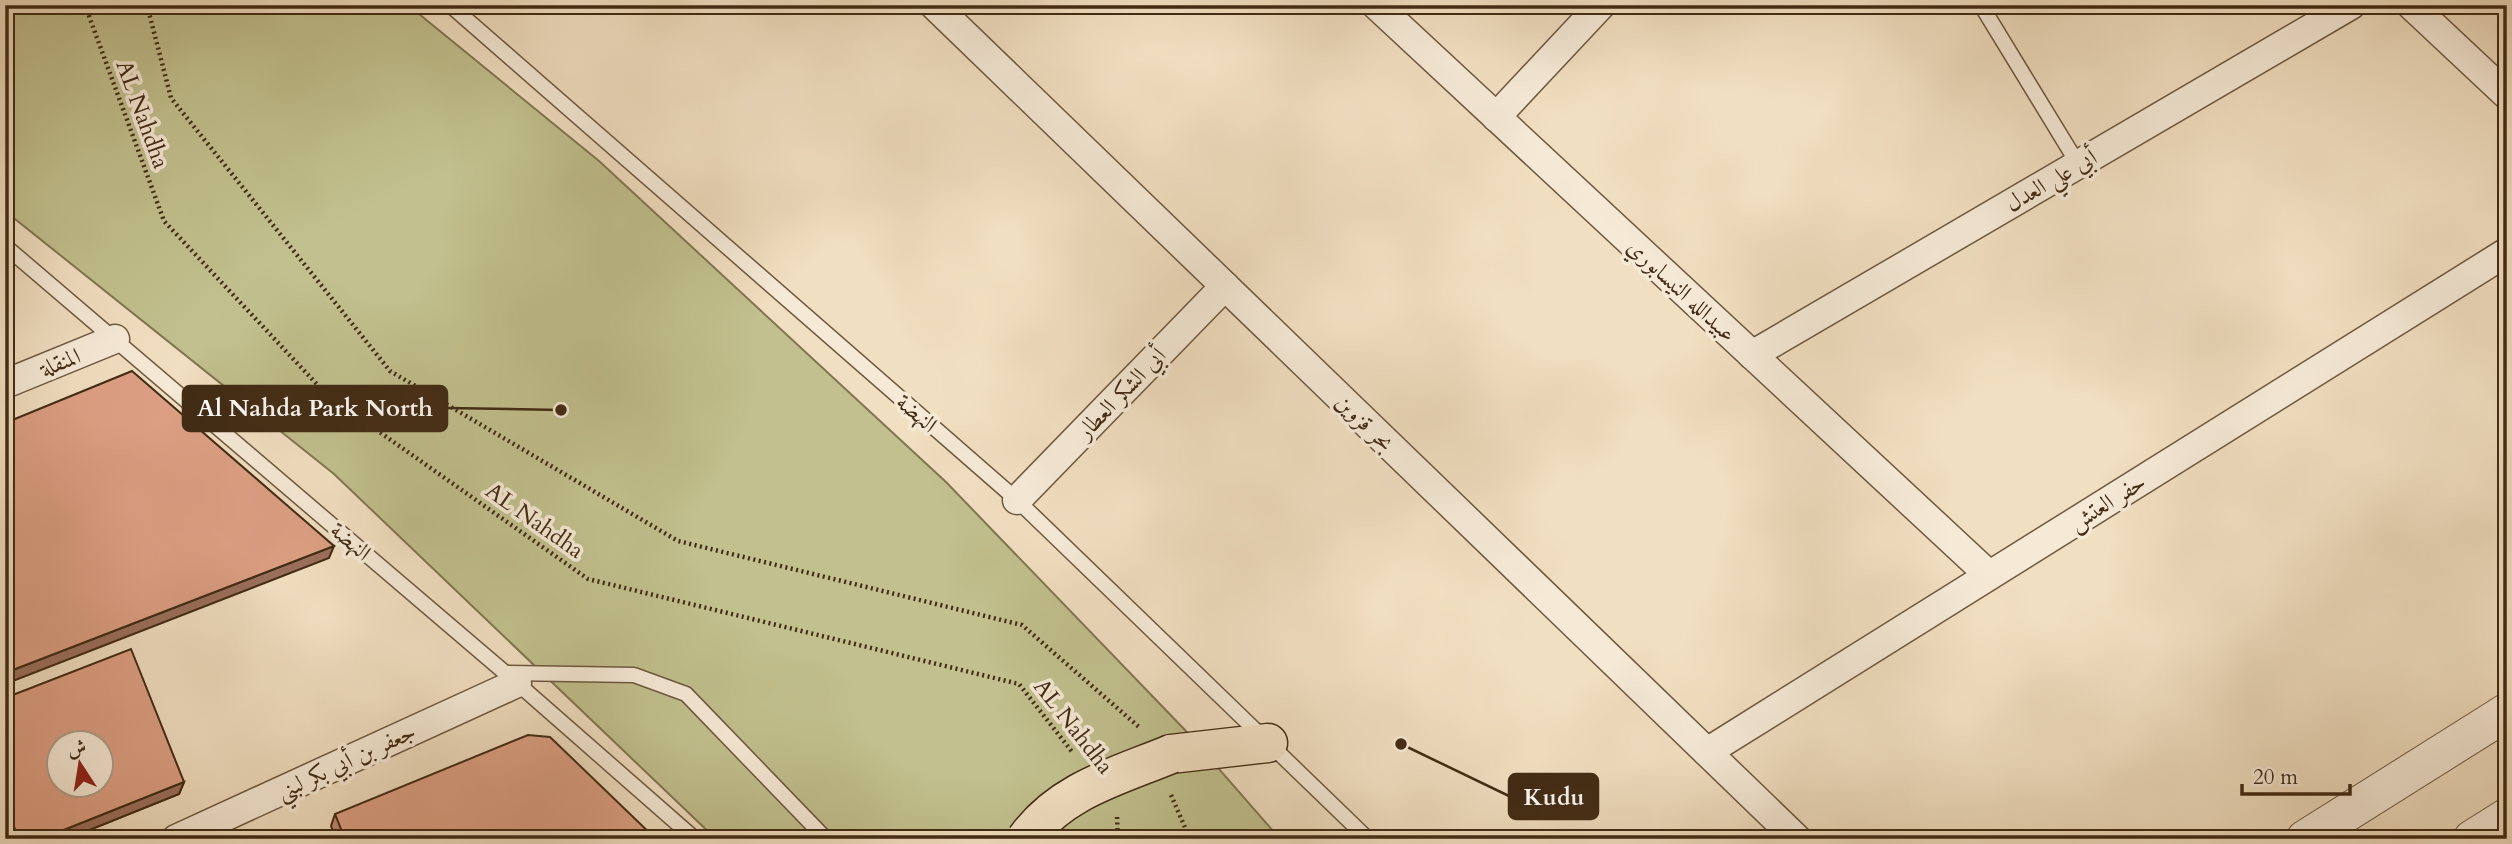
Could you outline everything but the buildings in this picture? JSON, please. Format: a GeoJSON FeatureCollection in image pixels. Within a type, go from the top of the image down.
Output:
{"type":"FeatureCollection","features":[{"type":"Feature","properties":{"kind":"main road"},"geometry":{"type":"LineString","coordinates":[[1026,839],[1041,819],[1080,791],[1162,759],[1268,743]]}},
{"type":"Feature","properties":{"kind":"street","name":"بحر قزوين"},"geometry":{"type":"LineString","coordinates":[[934,5],[1797,839]]}},
{"type":"Feature","properties":{"kind":"street","name":"عبيدالله النيسابوري"},"geometry":{"type":"LineString","coordinates":[[1376,5],[1989,575]]}},
{"type":"Feature","properties":{"kind":"street"},"geometry":{"type":"LineString","coordinates":[[1496,117],[1601,5]]}},
{"type":"Feature","properties":{"kind":"street","name":"أبي علي العدل"},"geometry":{"type":"LineString","coordinates":[[1752,355],[2351,5]]}},
{"type":"Feature","properties":{"kind":"street"},"geometry":{"type":"LineString","coordinates":[[2411,5],[2507,96]]}},
{"type":"Feature","properties":{"kind":"street","name":"حفر العتش"},"geometry":{"type":"LineString","coordinates":[[1707,752],[2507,252]]}},
{"type":"Feature","properties":{"kind":"street","name":"أبي الشكر العطار"},"geometry":{"type":"LineString","coordinates":[[1017,500],[1225,286]]}},
{"type":"Feature","properties":{"kind":"street","name":"المنقلة"},"geometry":{"type":"LineString","coordinates":[[5,384],[115,339]]}},
{"type":"Feature","properties":{"kind":"street","name":"جعفر بن أبي بكر لبني"},"geometry":{"type":"LineString","coordinates":[[176,839],[510,678]]}},
{"type":"Feature","properties":{"kind":"street"},"geometry":{"type":"LineString","coordinates":[[2305,839],[2507,712]]}},
{"type":"Feature","properties":{"kind":"street"},"geometry":{"type":"LineString","coordinates":[[2472,839],[2507,817]]}},
{"type":"Feature","properties":{"kind":"lane","name":"النهضة"},"geometry":{"type":"LineString","coordinates":[[450,5],[1017,500],[1367,839]]}},
{"type":"Feature","properties":{"kind":"lane"},"geometry":{"type":"LineString","coordinates":[[1981,5],[2078,164]]}},
{"type":"Feature","properties":{"kind":"lane","name":"النهضة"},"geometry":{"type":"LineString","coordinates":[[5,246],[695,839]]}},
{"type":"Feature","properties":{"kind":"lane"},"geometry":{"type":"LineString","coordinates":[[510,678],[634,676],[686,694],[826,839]]}},
{"type":"Feature","properties":{"kind":"path","name":"AL Nahdha"},"geometry":{"type":"LineString","coordinates":[[85,5],[164,221],[327,395],[588,579],[1019,684],[1076,757]]}},
{"type":"Feature","properties":{"kind":"path","name":"AL Nahdha"},"geometry":{"type":"LineString","coordinates":[[147,5],[171,98],[390,371],[678,541],[1022,625],[1162,759],[1190,839]]}},
{"type":"Feature","properties":{"kind":"path"},"geometry":{"type":"LineString","coordinates":[[1117,809],[1118,839]]}},
{"type":"Feature","properties":{"kind":"shaded area"},"geometry":{"type":"Polygon","coordinates":[[[5,5],[408,5],[599,161],[946,482],[1185,730],[1280,839],[716,839],[334,474],[5,211],[5,5]]]}},
{"type":"Feature","properties":{"kind":"place","name":"Al Nahda Park North"},"geometry":{"type":"Point","coordinates":[561,410]}},
{"type":"Feature","properties":{"kind":"place","name":"Kudu"},"geometry":{"type":"Point","coordinates":[1401,744]}}]}
